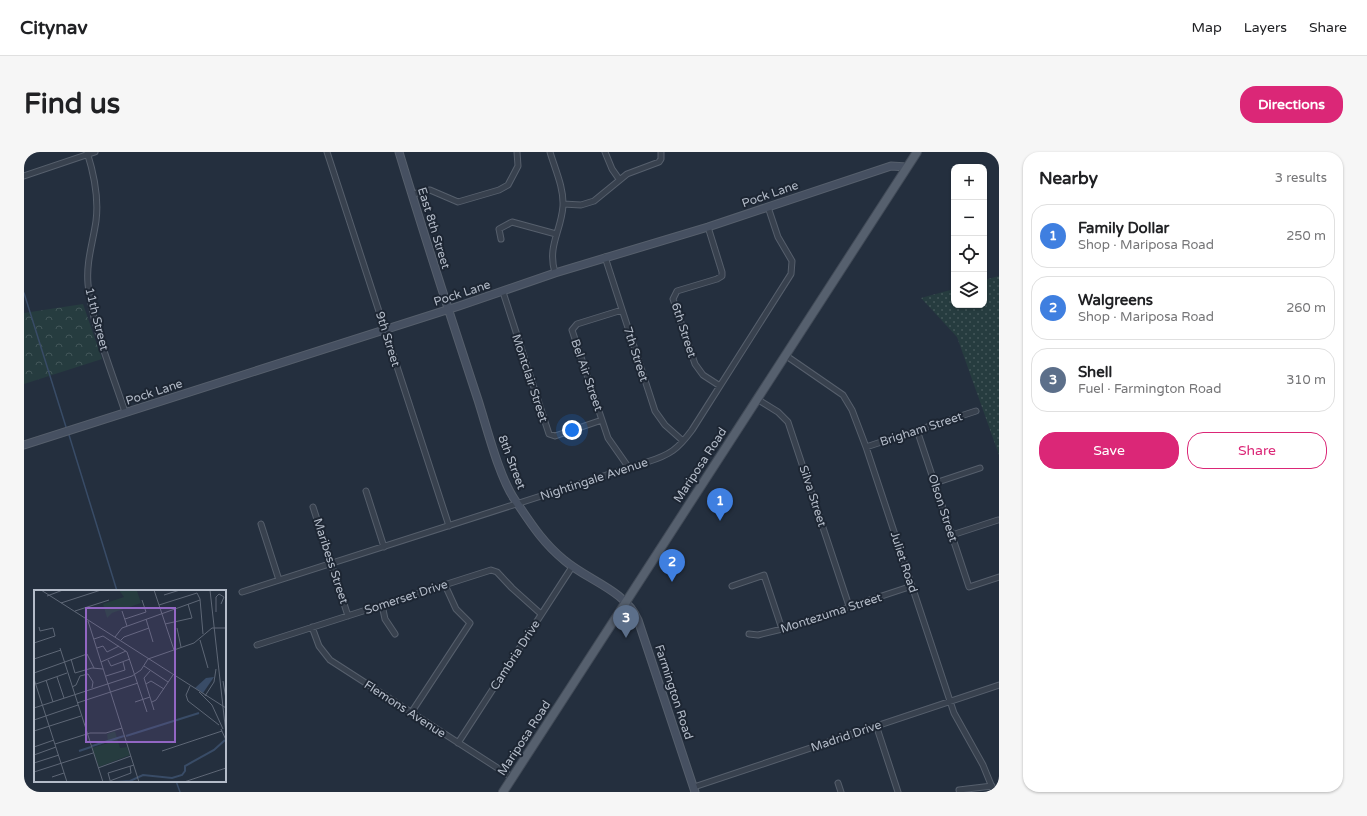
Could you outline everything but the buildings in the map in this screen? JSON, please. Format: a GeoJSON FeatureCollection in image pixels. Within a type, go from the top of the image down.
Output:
{"type":"FeatureCollection","features":[{"type":"Feature","properties":{"kind":"main road","name":"Mariposa Road"},"geometry":{"type":"LineString","coordinates":[[503,792],[625,601],[917,152]]}},
{"type":"Feature","properties":{"kind":"street"},"geometry":{"type":"LineString","coordinates":[[24,176],[87,153],[95,152]]}},
{"type":"Feature","properties":{"kind":"street","name":"9th Street"},"geometry":{"type":"LineString","coordinates":[[327,152],[448,526]]}},
{"type":"Feature","properties":{"kind":"street","name":"East 8th Street"},"geometry":{"type":"LineString","coordinates":[[399,152],[449,310]]}},
{"type":"Feature","properties":{"kind":"street"},"geometry":{"type":"LineString","coordinates":[[413,194],[430,190],[458,202],[498,190],[508,185],[518,166],[517,152]]}},
{"type":"Feature","properties":{"kind":"street"},"geometry":{"type":"LineString","coordinates":[[550,152],[560,185],[563,204],[552,258],[555,273]]}},
{"type":"Feature","properties":{"kind":"street"},"geometry":{"type":"LineString","coordinates":[[605,152],[612,169],[619,180]]}},
{"type":"Feature","properties":{"kind":"street"},"geometry":{"type":"LineString","coordinates":[[563,204],[581,204],[594,201],[607,192],[619,180],[634,170],[656,164],[661,159],[661,152]]}},
{"type":"Feature","properties":{"kind":"street","name":"11th Street"},"geometry":{"type":"LineString","coordinates":[[87,153],[97,202],[96,220],[88,266],[89,296],[125,412]]}},
{"type":"Feature","properties":{"kind":"street","name":"Pock Lane"},"geometry":{"type":"LineString","coordinates":[[24,445],[385,329],[449,310],[605,257],[708,227],[891,166],[907,167]]}},
{"type":"Feature","properties":{"kind":"street","name":"Nightingale Avenue"},"geometry":{"type":"LineString","coordinates":[[242,592],[518,504],[670,453],[683,441],[720,386],[792,272],[792,261],[778,237],[768,207]]}},
{"type":"Feature","properties":{"kind":"street"},"geometry":{"type":"LineString","coordinates":[[501,238],[499,229],[512,222],[556,234]]}},
{"type":"Feature","properties":{"kind":"street","name":"6th Street"},"geometry":{"type":"LineString","coordinates":[[708,227],[722,276],[717,279],[677,291],[673,299],[695,364],[703,374],[720,386]]}},
{"type":"Feature","properties":{"kind":"street","name":"7th Street"},"geometry":{"type":"LineString","coordinates":[[605,257],[655,411],[665,426],[683,441]]}},
{"type":"Feature","properties":{"kind":"street","name":"Montclair Street"},"geometry":{"type":"LineString","coordinates":[[503,292],[549,434],[558,435],[602,420]]}},
{"type":"Feature","properties":{"kind":"street","name":"8th Street"},"geometry":{"type":"LineString","coordinates":[[449,310],[501,468],[513,498],[538,535],[572,567],[625,601]]}},
{"type":"Feature","properties":{"kind":"street","name":"Bel Air Street"},"geometry":{"type":"LineString","coordinates":[[622,310],[578,324],[572,330],[608,438],[628,468]]}},
{"type":"Feature","properties":{"kind":"street","name":"Juliet Road"},"geometry":{"type":"LineString","coordinates":[[785,355],[843,395],[852,410],[866,447],[950,701],[958,721],[983,765],[994,792]]}},
{"type":"Feature","properties":{"kind":"street","name":"Silva Street"},"geometry":{"type":"LineString","coordinates":[[757,399],[778,412],[788,422],[849,606]]}},
{"type":"Feature","properties":{"kind":"street","name":"Brigham Street"},"geometry":{"type":"LineString","coordinates":[[866,447],[976,411]]}},
{"type":"Feature","properties":{"kind":"street","name":"Olson Street"},"geometry":{"type":"LineString","coordinates":[[917,430],[969,587],[999,577]]}},
{"type":"Feature","properties":{"kind":"street"},"geometry":{"type":"LineString","coordinates":[[935,483],[980,468]]}},
{"type":"Feature","properties":{"kind":"street"},"geometry":{"type":"LineString","coordinates":[[366,491],[384,547]]}},
{"type":"Feature","properties":{"kind":"street","name":"Maribess Street"},"geometry":{"type":"LineString","coordinates":[[313,507],[348,616]]}},
{"type":"Feature","properties":{"kind":"street"},"geometry":{"type":"LineString","coordinates":[[952,535],[998,520]]}},
{"type":"Feature","properties":{"kind":"street"},"geometry":{"type":"LineString","coordinates":[[261,524],[279,580]]}},
{"type":"Feature","properties":{"kind":"street","name":"Cambria Drive"},"geometry":{"type":"LineString","coordinates":[[458,743],[572,567]]}},
{"type":"Feature","properties":{"kind":"street","name":"Somerset Drive"},"geometry":{"type":"LineString","coordinates":[[257,645],[493,570],[541,614]]}},
{"type":"Feature","properties":{"kind":"street"},"geometry":{"type":"LineString","coordinates":[[732,586],[764,575],[782,629]]}},
{"type":"Feature","properties":{"kind":"street"},"geometry":{"type":"LineString","coordinates":[[411,713],[470,622],[456,609],[445,585]]}},
{"type":"Feature","properties":{"kind":"street","name":"Montezuma Street"},"geometry":{"type":"LineString","coordinates":[[749,634],[758,635],[782,629],[912,586]]}},
{"type":"Feature","properties":{"kind":"street","name":"Farmington Road"},"geometry":{"type":"LineString","coordinates":[[625,601],[633,609],[638,620],[694,790]]}},
{"type":"Feature","properties":{"kind":"street"},"geometry":{"type":"LineString","coordinates":[[382,605],[385,618],[395,634]]}},
{"type":"Feature","properties":{"kind":"street","name":"Flemons Avenue"},"geometry":{"type":"LineString","coordinates":[[312,627],[319,646],[330,660],[513,778]]}},
{"type":"Feature","properties":{"kind":"street","name":"Madrid Drive"},"geometry":{"type":"LineString","coordinates":[[694,790],[876,726],[999,685]]}},
{"type":"Feature","properties":{"kind":"street"},"geometry":{"type":"LineString","coordinates":[[876,726],[898,792]]}},
{"type":"Feature","properties":{"kind":"street"},"geometry":{"type":"LineString","coordinates":[[838,783],[841,792]]}},
{"type":"Feature","properties":{"kind":"street"},"geometry":{"type":"LineString","coordinates":[[959,790],[992,786]]}},
{"type":"Feature","properties":{"kind":"green space"},"geometry":{"type":"Polygon","coordinates":[[[999,276],[999,455],[957,337],[921,298],[951,290],[951,308],[987,308],[987,279],[999,276]]]}},
{"type":"Feature","properties":{"kind":"green space"},"geometry":{"type":"Polygon","coordinates":[[[83,304],[102,359],[24,384],[24,313],[83,304]]]}},
{"type":"Feature","properties":{"kind":"waterway"},"geometry":{"type":"LineString","coordinates":[[24,293],[66,427]]}},
{"type":"Feature","properties":{"kind":"waterway"},"geometry":{"type":"LineString","coordinates":[[69,435],[117,590]]}},
{"type":"Feature","properties":{"kind":"waterway"},"geometry":{"type":"LineString","coordinates":[[176,782],[180,792]]}},
{"type":"Feature","properties":{"kind":"place","name":"Family Dollar"},"geometry":{"type":"Point","coordinates":[720,521]}},
{"type":"Feature","properties":{"kind":"place","name":"Walgreens"},"geometry":{"type":"Point","coordinates":[672,582]}},
{"type":"Feature","properties":{"kind":"place","name":"Shell"},"geometry":{"type":"Point","coordinates":[626,638]}}]}
